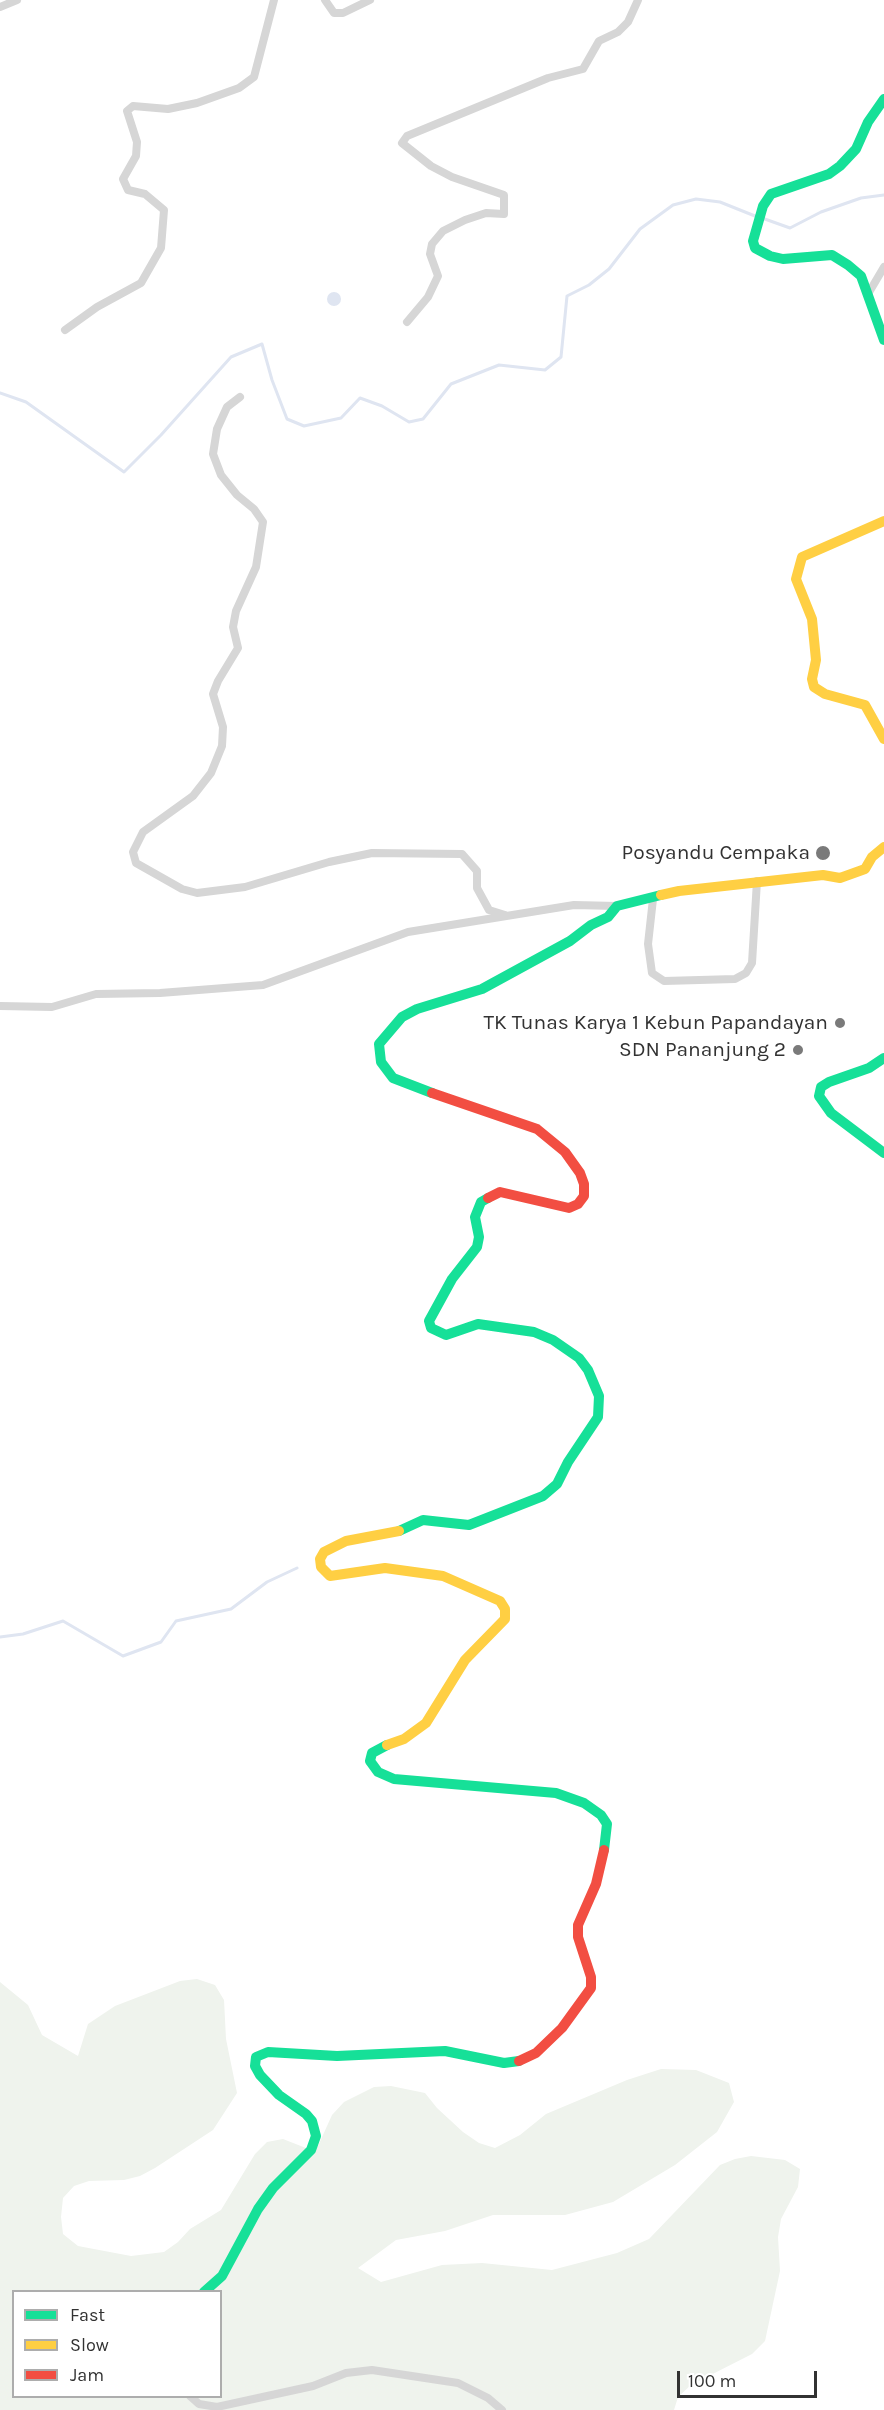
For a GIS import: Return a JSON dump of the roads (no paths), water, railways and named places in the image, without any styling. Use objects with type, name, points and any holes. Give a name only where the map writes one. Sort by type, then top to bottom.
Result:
[{"type":"street","points":[[0,7],[17,0]]},
{"type":"street","points":[[65,330],[98,307],[141,283],[161,248],[164,210],[145,194],[129,190],[123,179],[136,156],[137,142],[127,111],[133,106],[168,109],[197,103],[239,88],[254,77],[274,0]]},
{"type":"street","points":[[325,0],[334,13],[343,13],[370,0]]},
{"type":"street","points":[[407,322],[428,297],[438,276],[430,254],[432,244],[443,231],[465,220],[486,213],[504,214],[504,195],[452,177],[431,166],[402,143],[407,136],[548,78],[583,69],[599,40],[618,32],[628,22],[638,0]]},
{"type":"street","points":[[884,99],[868,122],[856,149],[840,166],[829,174],[779,189],[771,194],[763,206],[753,241],[762,254],[783,259],[832,255],[861,276],[884,340]]},
{"type":"street","points":[[868,294],[884,267]]},
{"type":"street","points":[[240,397],[227,407],[218,429],[213,454],[221,475],[237,495],[254,509],[263,522],[256,567],[233,627],[238,648],[218,681],[213,694],[223,727],[222,746],[211,773],[193,796],[143,831],[133,852],[136,863],[182,889],[197,894],[245,887],[329,862],[372,854],[462,854],[477,871],[477,888],[489,910],[505,915]]},
{"type":"street","points":[[884,521],[802,556],[796,579],[812,619],[816,660],[812,679],[814,687],[825,694],[865,705],[884,739]]},
{"type":"street","points":[[0,1006],[52,1007],[96,994],[160,993],[263,985],[408,932],[574,905],[616,906],[679,891],[757,881],[823,875],[840,878],[865,869],[872,857],[884,847]]},
{"type":"street","points":[[653,899],[648,944],[652,973],[664,981],[735,979],[746,973],[752,963],[757,881]]},
{"type":"street","points":[[206,2290],[222,2276],[239,2240],[258,2209],[273,2188],[311,2150],[316,2136],[312,2121],[279,2095],[255,2066],[256,2057],[267,2052],[337,2056],[445,2051],[504,2063],[520,2061],[536,2053],[561,2028],[591,1988],[591,1977],[580,1948],[578,1925],[596,1884],[607,1840],[607,1824],[601,1815],[584,1803],[556,1793],[394,1779],[378,1772],[370,1761],[372,1753],[379,1748],[404,1739],[426,1723],[465,1660],[505,1619],[505,1609],[500,1601],[460,1582],[414,1571],[377,1568],[355,1574],[330,1576],[321,1567],[320,1559],[332,1547],[346,1541],[401,1531],[423,1520],[469,1524],[543,1496],[557,1484],[568,1462],[598,1417],[599,1396],[594,1382],[579,1358],[567,1347],[534,1332],[478,1324],[446,1335],[437,1333],[431,1328],[429,1321],[452,1279],[477,1247],[479,1237],[475,1217],[481,1202],[500,1192],[522,1195],[558,1207],[569,1208],[578,1204],[584,1196],[584,1185],[580,1173],[565,1152],[537,1130],[510,1118],[401,1082],[386,1071],[378,1052],[379,1044],[385,1034],[402,1017],[417,1009],[482,989],[570,941],[591,925],[608,917],[616,906]]},
{"type":"street","points":[[884,1058],[869,1068],[829,1082],[821,1087],[819,1096],[831,1113],[884,1153]]},
{"type":"street","points":[[191,2398],[198,2404],[217,2407],[313,2386],[346,2373],[372,2370],[458,2383],[488,2398],[502,2410]]},
{"type":"waterway","points":[[762,218],[790,228],[821,212],[861,198],[884,195]]},
{"type":"waterway","points":[[0,393],[26,402],[124,472],[161,435],[231,357],[262,344],[272,380],[287,419],[304,426],[341,418],[360,398],[382,406],[409,422],[423,419],[451,384],[499,365],[545,370],[561,357],[567,296],[589,285],[609,269],[640,229],[673,205],[696,199],[720,202],[755,216]]},
{"type":"waterway","points":[[0,1637],[23,1634],[63,1621],[123,1656],[161,1642],[176,1621],[231,1609],[267,1582],[297,1568]]},
{"type":"place","name":"Posyandu Cempaka","points":[[823,853]]},
{"type":"place","name":"TK Tunas Karya 1 Kebun Papandayan","points":[[840,1023]]},
{"type":"place","name":"SDN Pananjung 2","points":[[798,1050]]}]
